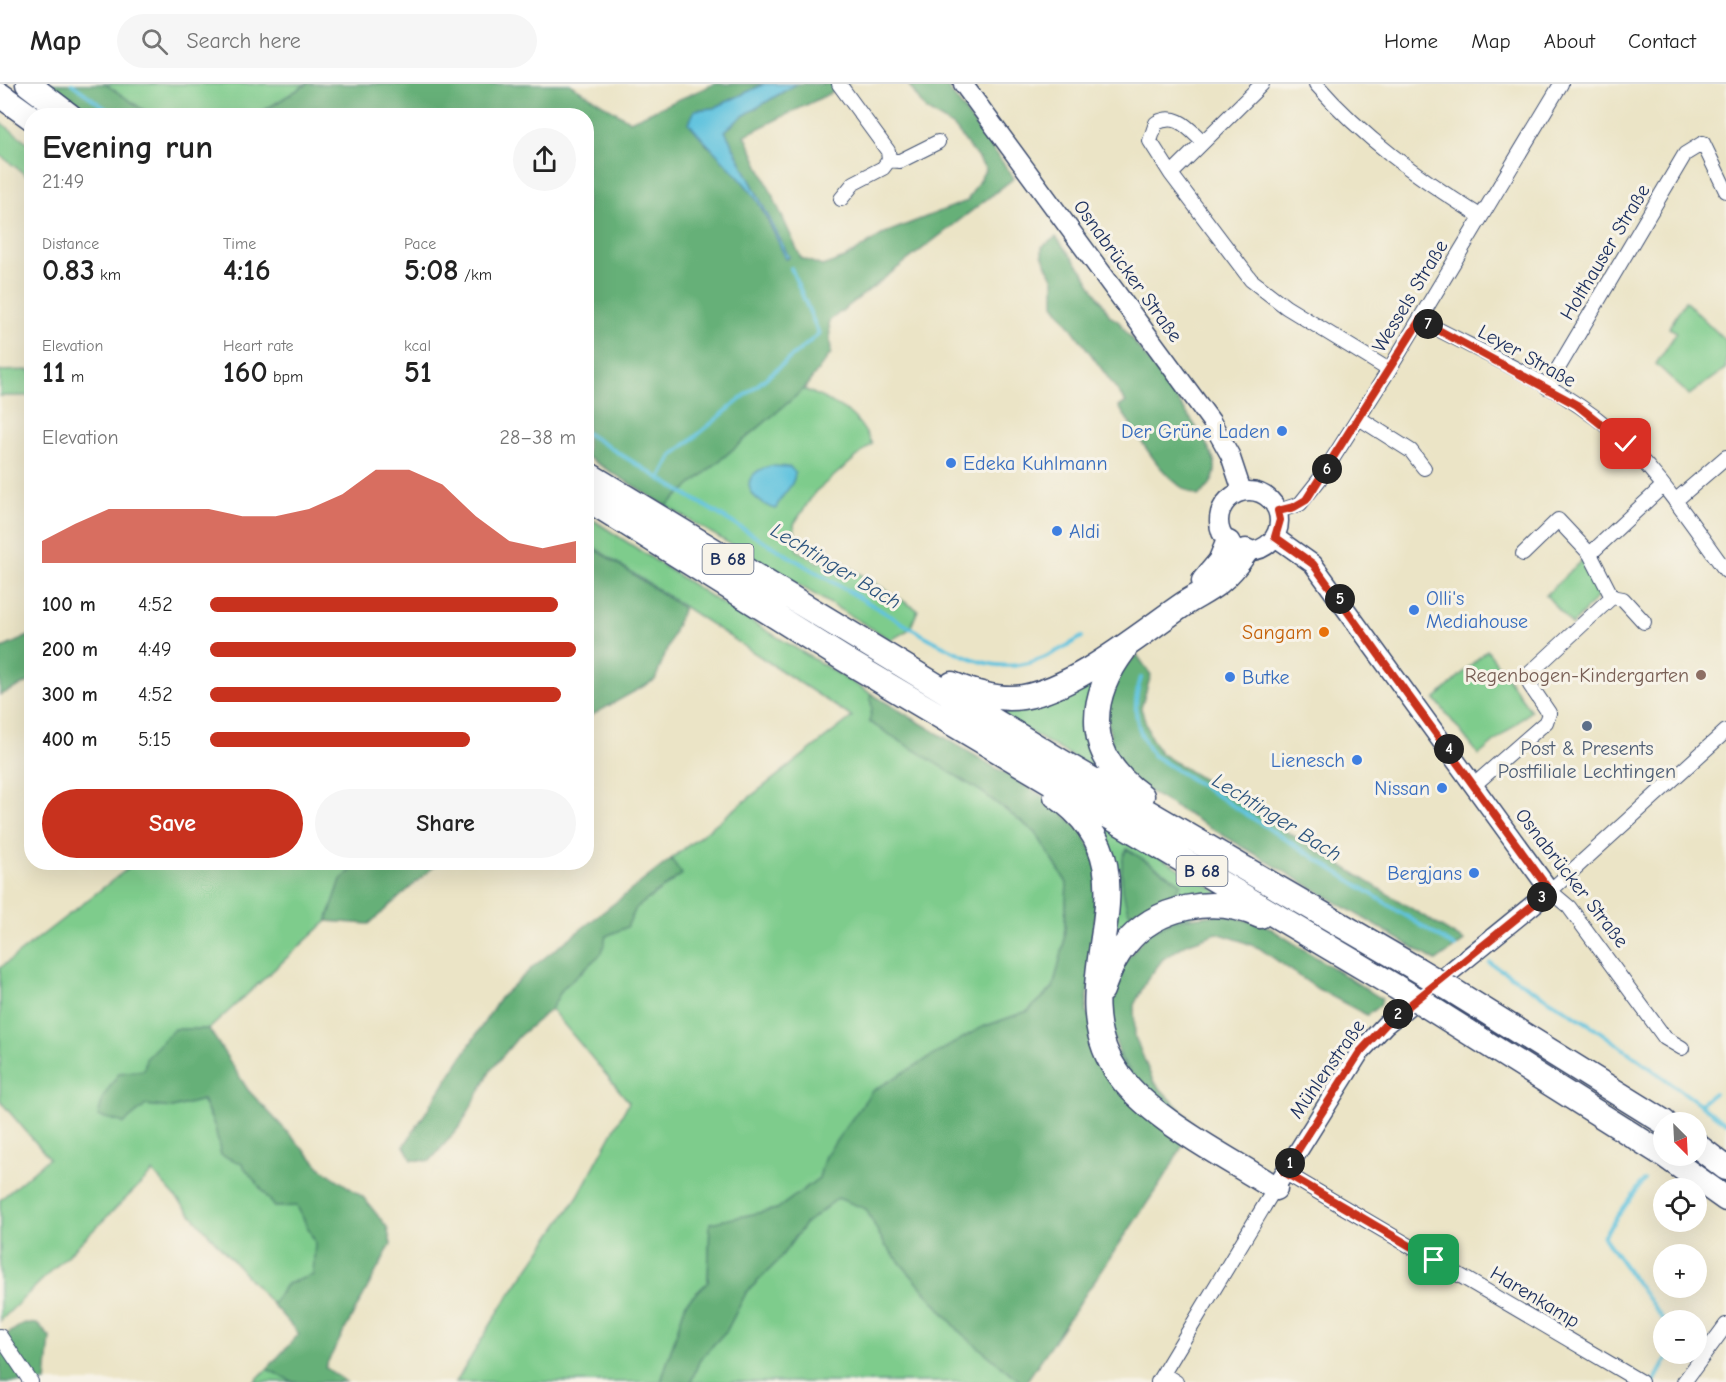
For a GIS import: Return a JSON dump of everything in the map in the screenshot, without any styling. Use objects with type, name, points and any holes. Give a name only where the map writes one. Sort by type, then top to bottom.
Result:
[{"type":"highway","points":[[28,84],[60,108]]},
{"type":"highway","points":[[0,95],[24,112]]},
{"type":"highway","name":"B 68","points":[[594,478],[1168,823],[1455,992],[1653,1115]]},
{"type":"highway","name":"B 68","points":[[594,503],[844,659],[1395,986],[1653,1148]]},
{"type":"highway","points":[[870,645],[886,645],[952,684],[973,693],[999,698],[1023,697],[1048,689],[1128,645],[1186,603],[1220,562],[1237,547]]},
{"type":"highway","points":[[1128,645],[1112,667],[1102,687],[1096,723],[1099,737],[1111,767],[1121,780],[1157,806],[1168,823]]},
{"type":"highway","points":[[1011,757],[1023,773],[1067,804],[1090,830],[1101,847],[1109,887],[1097,967],[1097,1015],[1102,1039],[1114,1069],[1125,1083],[1154,1110],[1280,1180]]},
{"type":"highway","points":[[1098,1000],[1112,965],[1126,943],[1144,927],[1167,914],[1211,904],[1246,910],[1277,924],[1381,986],[1395,986]]},
{"type":"highway","points":[[1707,1146],[1714,1148],[1726,1157]]},
{"type":"highway","points":[[1707,1153],[1726,1168]]},
{"type":"highway","name":"B 68","points":[[1680,1166],[1726,1199]]},
{"type":"street","points":[[839,84],[888,151],[889,160],[883,168],[854,183],[841,199]]},
{"type":"street","name":"Osnabrücker Straße","points":[[963,84],[1211,421],[1230,455],[1242,491]]},
{"type":"street","points":[[1171,174],[1262,84]]},
{"type":"street","points":[[1316,84],[1354,124],[1392,157],[1427,183],[1480,216]]},
{"type":"street","name":"Wessels Straße","points":[[1278,511],[1294,507],[1306,500],[1420,320],[1480,216],[1561,84]]},
{"type":"street","points":[[1203,142],[1183,123],[1174,118],[1156,123],[1150,141],[1171,174],[1251,280],[1287,307],[1389,370]]},
{"type":"street","points":[[889,160],[900,161],[938,142]]},
{"type":"street","name":"Holthauser Straße","points":[[1547,387],[1685,154],[1702,143],[1726,191]]},
{"type":"street","name":"Leyer Straße","points":[[1420,320],[1547,387],[1611,430],[1663,486],[1726,571]]},
{"type":"street","points":[[1359,418],[1411,451],[1424,468]]},
{"type":"street","points":[[1675,501],[1726,456]]},
{"type":"street","points":[[1590,554],[1663,486]]},
{"type":"street","points":[[1242,491],[1260,492],[1268,497],[1278,511],[1280,520],[1275,537],[1263,548],[1237,547],[1220,531],[1219,516],[1226,500],[1242,491]]},
{"type":"street","points":[[1522,554],[1558,520],[1590,554],[1612,597]]},
{"type":"street","name":"Osnabrücker Straße","points":[[1275,537],[1313,564],[1550,891],[1569,907],[1665,1038],[1682,1048]]},
{"type":"street","points":[[1474,784],[1546,722],[1549,713],[1530,685],[1529,674],[1612,597]]},
{"type":"street","points":[[1612,597],[1623,599],[1644,622]]},
{"type":"street","points":[[1550,891],[1726,731]]},
{"type":"street","name":"Mühlenstraße","points":[[1160,1378],[1360,1052],[1385,1025],[1550,891]]},
{"type":"street","name":"Harenkamp","points":[[1280,1180],[1641,1382]]},
{"type":"street","points":[[1684,1382],[1726,1325]]},
{"type":"street","points":[[0,1336],[31,1382]]},
{"type":"street","points":[[1160,1378],[1176,1382]]},
{"type":"green space","points":[[37,84],[105,84],[141,108],[70,108]]},
{"type":"green space","points":[[105,84],[307,84],[268,108],[141,108]]},
{"type":"green space","points":[[307,84],[570,84],[630,121],[714,84],[764,84],[714,108],[695,110],[704,143],[723,157],[756,198],[787,259],[789,257],[725,131],[741,117],[796,84],[849,84],[745,135],[801,258],[822,266],[845,258],[885,233],[967,201],[986,169],[955,128],[926,110],[908,84],[945,84],[1014,178],[829,321],[831,353],[804,389],[666,506],[594,461],[594,108],[268,108]]},
{"type":"green space","points":[[0,122],[24,140],[24,174],[0,155]]},
{"type":"green space","points":[[1056,237],[1084,273],[1110,316],[1119,322],[1202,436],[1215,465],[1213,479],[1198,496],[1173,481],[1153,458],[1119,407],[1126,402],[1054,304],[1054,280],[1042,255],[1042,247]]},
{"type":"green space","points":[[1685,301],[1726,341],[1726,368],[1689,395],[1656,364],[1677,332],[1669,328]]},
{"type":"green space","points":[[24,370],[24,396],[0,396],[0,371]]},
{"type":"green space","points":[[804,389],[836,404],[852,415],[872,444],[815,492],[794,524],[797,550],[817,562],[836,559],[918,610],[910,629],[891,640],[666,506]]},
{"type":"green space","points":[[594,521],[716,600],[870,693],[872,709],[1036,833],[1067,883],[1064,944],[1053,988],[1028,1011],[980,1028],[825,1156],[819,1178],[777,1209],[710,1223],[708,1282],[686,1303],[661,1382],[456,1382],[502,1306],[578,1196],[629,1102],[551,1009],[563,988],[582,972],[606,936],[627,927],[636,908],[681,875],[671,859],[852,717],[594,548]]},
{"type":"green space","points":[[594,548],[683,608],[655,680],[594,714]]},
{"type":"green space","points":[[1583,559],[1599,586],[1599,595],[1572,625],[1546,595]]},
{"type":"green space","points":[[24,638],[24,684],[0,695],[0,649]]},
{"type":"green space","points":[[1487,650],[1531,711],[1479,755],[1435,699]]},
{"type":"green space","points":[[1137,655],[1151,675],[1141,708],[1150,736],[1160,753],[1464,941],[1436,961],[1138,785],[1114,758],[1105,704],[1120,671]]},
{"type":"green space","points":[[1101,670],[1108,777],[988,708]]},
{"type":"green space","points":[[870,693],[1051,801],[1084,834],[1100,870],[1086,1012],[1184,1143],[1166,1175],[1026,1382],[1021,1382],[961,1333],[885,1245],[866,1209],[838,1198],[805,1224],[777,1262],[746,1293],[727,1330],[700,1359],[691,1382],[661,1382],[686,1303],[708,1282],[710,1223],[777,1209],[819,1178],[825,1156],[872,1091],[980,1028],[1028,1011],[1053,988],[1064,944],[1067,883],[1036,833],[982,792],[869,722],[872,709]]},
{"type":"green space","points":[[1087,814],[1229,898],[1109,954]]},
{"type":"green space","points":[[1127,849],[1181,883],[1172,897],[1130,914],[1122,881],[1122,862]]},
{"type":"green space","points":[[671,859],[682,874],[636,908],[627,927],[606,936],[602,953],[563,988],[551,1009],[519,1036],[491,1070],[461,1125],[430,1161],[412,1160],[404,1146],[500,998],[534,966]]},
{"type":"green space","points":[[126,870],[352,870],[341,880],[327,921],[209,1029],[174,1029],[144,1070],[124,1123],[146,1105],[172,1108],[202,1100],[215,1127],[221,1155],[241,1162],[275,1207],[297,1206],[315,1242],[314,1275],[287,1284],[272,1304],[153,1172],[0,1321],[0,1200],[49,1158],[0,1101],[0,968]]},
{"type":"green space","points":[[352,870],[430,870],[369,924],[327,921],[341,880]]},
{"type":"green space","points":[[1223,914],[1265,925],[1382,999],[1380,1005],[1367,1015],[1318,989],[1259,948],[1217,933],[1186,944],[1163,959],[1147,980],[1134,1005],[1135,1037],[1153,1081],[1193,1123],[1149,1095],[1126,1072],[1108,1021],[1122,965],[1147,934],[1175,920]]},
{"type":"green space","points":[[174,1029],[209,1029],[248,1090],[322,1169],[363,1197],[387,1227],[391,1244],[325,1367],[346,1382],[293,1382],[267,1369],[299,1334],[272,1304],[287,1284],[313,1275],[315,1242],[297,1206],[275,1207],[241,1163],[221,1155],[215,1127],[203,1100],[172,1108],[146,1105],[124,1123],[98,1116],[103,1097],[119,1073],[144,1070],[146,1058]]},
{"type":"green space","points":[[838,1198],[866,1209],[885,1245],[961,1333],[1021,1382],[691,1382],[700,1359],[727,1330],[746,1293],[777,1262],[805,1224]]},
{"type":"green space","points":[[24,1323],[37,1324],[50,1337],[46,1382],[0,1382],[2,1338]]},
{"type":"green space","points":[[267,1369],[291,1380],[293,1382],[254,1382]]},
{"type":"water","points":[[764,84],[796,84],[741,117],[725,131],[789,257],[786,259],[759,203],[739,177],[689,123],[695,110],[714,108]]},
{"type":"water","points":[[770,466],[790,467],[795,473],[792,483],[776,509],[753,495],[749,482],[759,470]]},
{"type":"waterway","name":"Lechtinger Bach","points":[[72,84],[105,108]]},
{"type":"waterway","points":[[660,479],[672,456],[819,334],[791,268]]},
{"type":"waterway","name":"Lechtinger Bach","points":[[594,438],[896,620],[965,656],[997,665],[1020,665],[1042,658],[1082,637]]},
{"type":"waterway","name":"Lechtinger Bach","points":[[1141,678],[1136,699],[1137,718],[1139,728],[1153,755],[1455,947]]},
{"type":"waterway","name":"Lechtinger Bach","points":[[1490,963],[1595,1028],[1726,1123]]},
{"type":"waterway","points":[[1700,1104],[1714,1093]]},
{"type":"waterway","name":"Lechtinger Bach","points":[[1644,1180],[1603,1236],[1656,1310]]},
{"type":"waterway","name":"Lechtinger Bach","points":[[1654,1382],[1664,1364]]},
{"type":"place","name":"Der Grüne Laden","points":[[1282,431]]},
{"type":"place","name":"Edeka Kuhlmann","points":[[951,463]]},
{"type":"place","name":"Aldi","points":[[1057,531]]},
{"type":"place","name":"Olli's Mediahouse","points":[[1414,610]]},
{"type":"place","name":"Sangam","points":[[1324,632]]},
{"type":"place","name":"Regenbogen-Kindergarten","points":[[1701,675]]},
{"type":"place","name":"Butke","points":[[1230,677]]},
{"type":"place","name":"Post & Presents Postfiliale Lechtingen","points":[[1587,726]]},
{"type":"place","name":"Lienesch","points":[[1357,760]]},
{"type":"place","name":"Nissan","points":[[1442,788]]},
{"type":"place","name":"Bergjans","points":[[1474,873]]},
{"type":"route","points":[[1434,1260],[1284,1172],[1360,1052],[1385,1025],[1550,891],[1376,647],[1313,564],[1304,555],[1275,537],[1279,529],[1278,511],[1294,507],[1306,500],[1420,320],[1577,405],[1594,416],[1626,444]]}]
